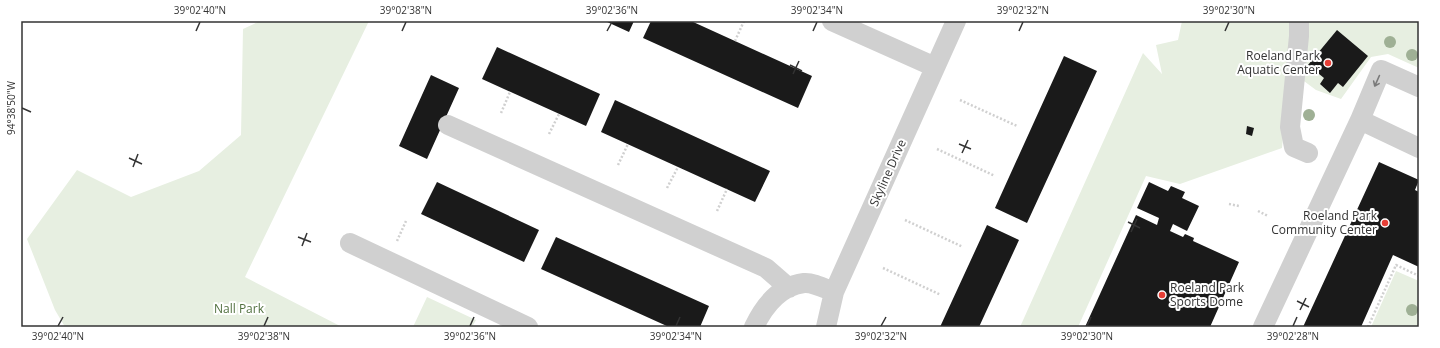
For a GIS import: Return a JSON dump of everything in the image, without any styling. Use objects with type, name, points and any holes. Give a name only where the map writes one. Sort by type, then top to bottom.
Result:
[{"type":"street","points":[[832,21],[935,67]]},
{"type":"street","name":"Skyline Drive","points":[[826,327],[834,292],[956,21]]},
{"type":"street","points":[[1299,21],[1299,36],[1290,126],[1294,147],[1308,153]]},
{"type":"street","points":[[1263,327],[1360,120],[1381,70],[1419,87]]},
{"type":"street","points":[[1360,120],[1419,148]]},
{"type":"street","points":[[448,126],[766,268],[789,288]]},
{"type":"street","points":[[350,243],[528,327]]},
{"type":"street","points":[[754,327],[767,304],[782,290],[805,283],[834,292]]},
{"type":"path","points":[[735,41],[744,21]]},
{"type":"path","points":[[501,113],[510,92]]},
{"type":"path","points":[[960,100],[1017,126]]},
{"type":"path","points":[[549,134],[559,114]]},
{"type":"path","points":[[618,165],[628,144]]},
{"type":"path","points":[[937,149],[995,176]]},
{"type":"path","points":[[667,188],[678,167]]},
{"type":"path","points":[[717,210],[727,189]]},
{"type":"path","points":[[1229,204],[1239,206]]},
{"type":"path","points":[[1258,211],[1268,216]]},
{"type":"path","points":[[905,220],[963,247]]},
{"type":"path","points":[[397,241],[406,221]]},
{"type":"path","points":[[1368,327],[1396,265],[1419,276]]},
{"type":"path","points":[[883,268],[941,295]]},
{"type":"green space","name":"Nall Park","points":[[260,21],[369,21],[245,277],[342,327],[65,327],[55,310],[27,239],[77,170],[131,197],[199,171],[241,135],[243,29]]},
{"type":"green space","points":[[1182,21],[1419,21],[1419,68],[1388,54],[1371,57],[1341,99],[1316,90],[1289,70],[1282,148],[1180,184],[1146,176],[1078,327],[1020,327],[1143,53],[1162,74],[1156,45],[1178,40]]},
{"type":"green space","points":[[1396,271],[1419,281],[1419,327],[1371,327]]},
{"type":"green space","points":[[427,297],[476,320],[472,327],[413,327]]},
{"type":"building","points":[[605,21],[634,21],[629,32]]},
{"type":"building","points":[[651,21],[691,21],[812,76],[798,108],[643,38]]},
{"type":"building","points":[[1337,30],[1368,56],[1343,87],[1338,83],[1330,93],[1320,84],[1324,78],[1308,65]]},
{"type":"building","points":[[497,47],[600,94],[586,126],[482,79]]},
{"type":"building","points":[[1064,56],[1097,71],[1027,223],[995,208]]},
{"type":"building","points":[[431,75],[459,88],[427,159],[399,146]]},
{"type":"building","points":[[615,100],[770,171],[755,202],[601,132]]},
{"type":"building","points":[[1247,126],[1254,128],[1252,136],[1246,134]]},
{"type":"building","name":"Roeland Park Community Center","points":[[1379,162],[1419,180],[1415,190],[1419,192],[1419,267],[1393,255],[1361,327],[1303,327]]},
{"type":"building","points":[[437,182],[539,230],[524,262],[421,214]]},
{"type":"building","name":"Roeland Park Sports Dome","points":[[1149,182],[1168,191],[1171,186],[1185,192],[1182,198],[1199,206],[1187,231],[1173,224],[1170,231],[1183,237],[1185,234],[1194,238],[1193,241],[1239,262],[1210,327],[1085,327],[1136,215],[1157,225],[1159,218],[1137,208]]},
{"type":"building","points":[[987,225],[1019,240],[979,327],[940,327]]},
{"type":"building","points":[[556,237],[709,306],[700,327],[669,327],[541,269]]},
{"type":"place","name":"Roeland Park Aquatic Center","points":[[1328,63]]},
{"type":"place","name":"Roeland Park Community Center","points":[[1385,223]]},
{"type":"place","name":"Roeland Park Sports Dome","points":[[1162,295]]}]
